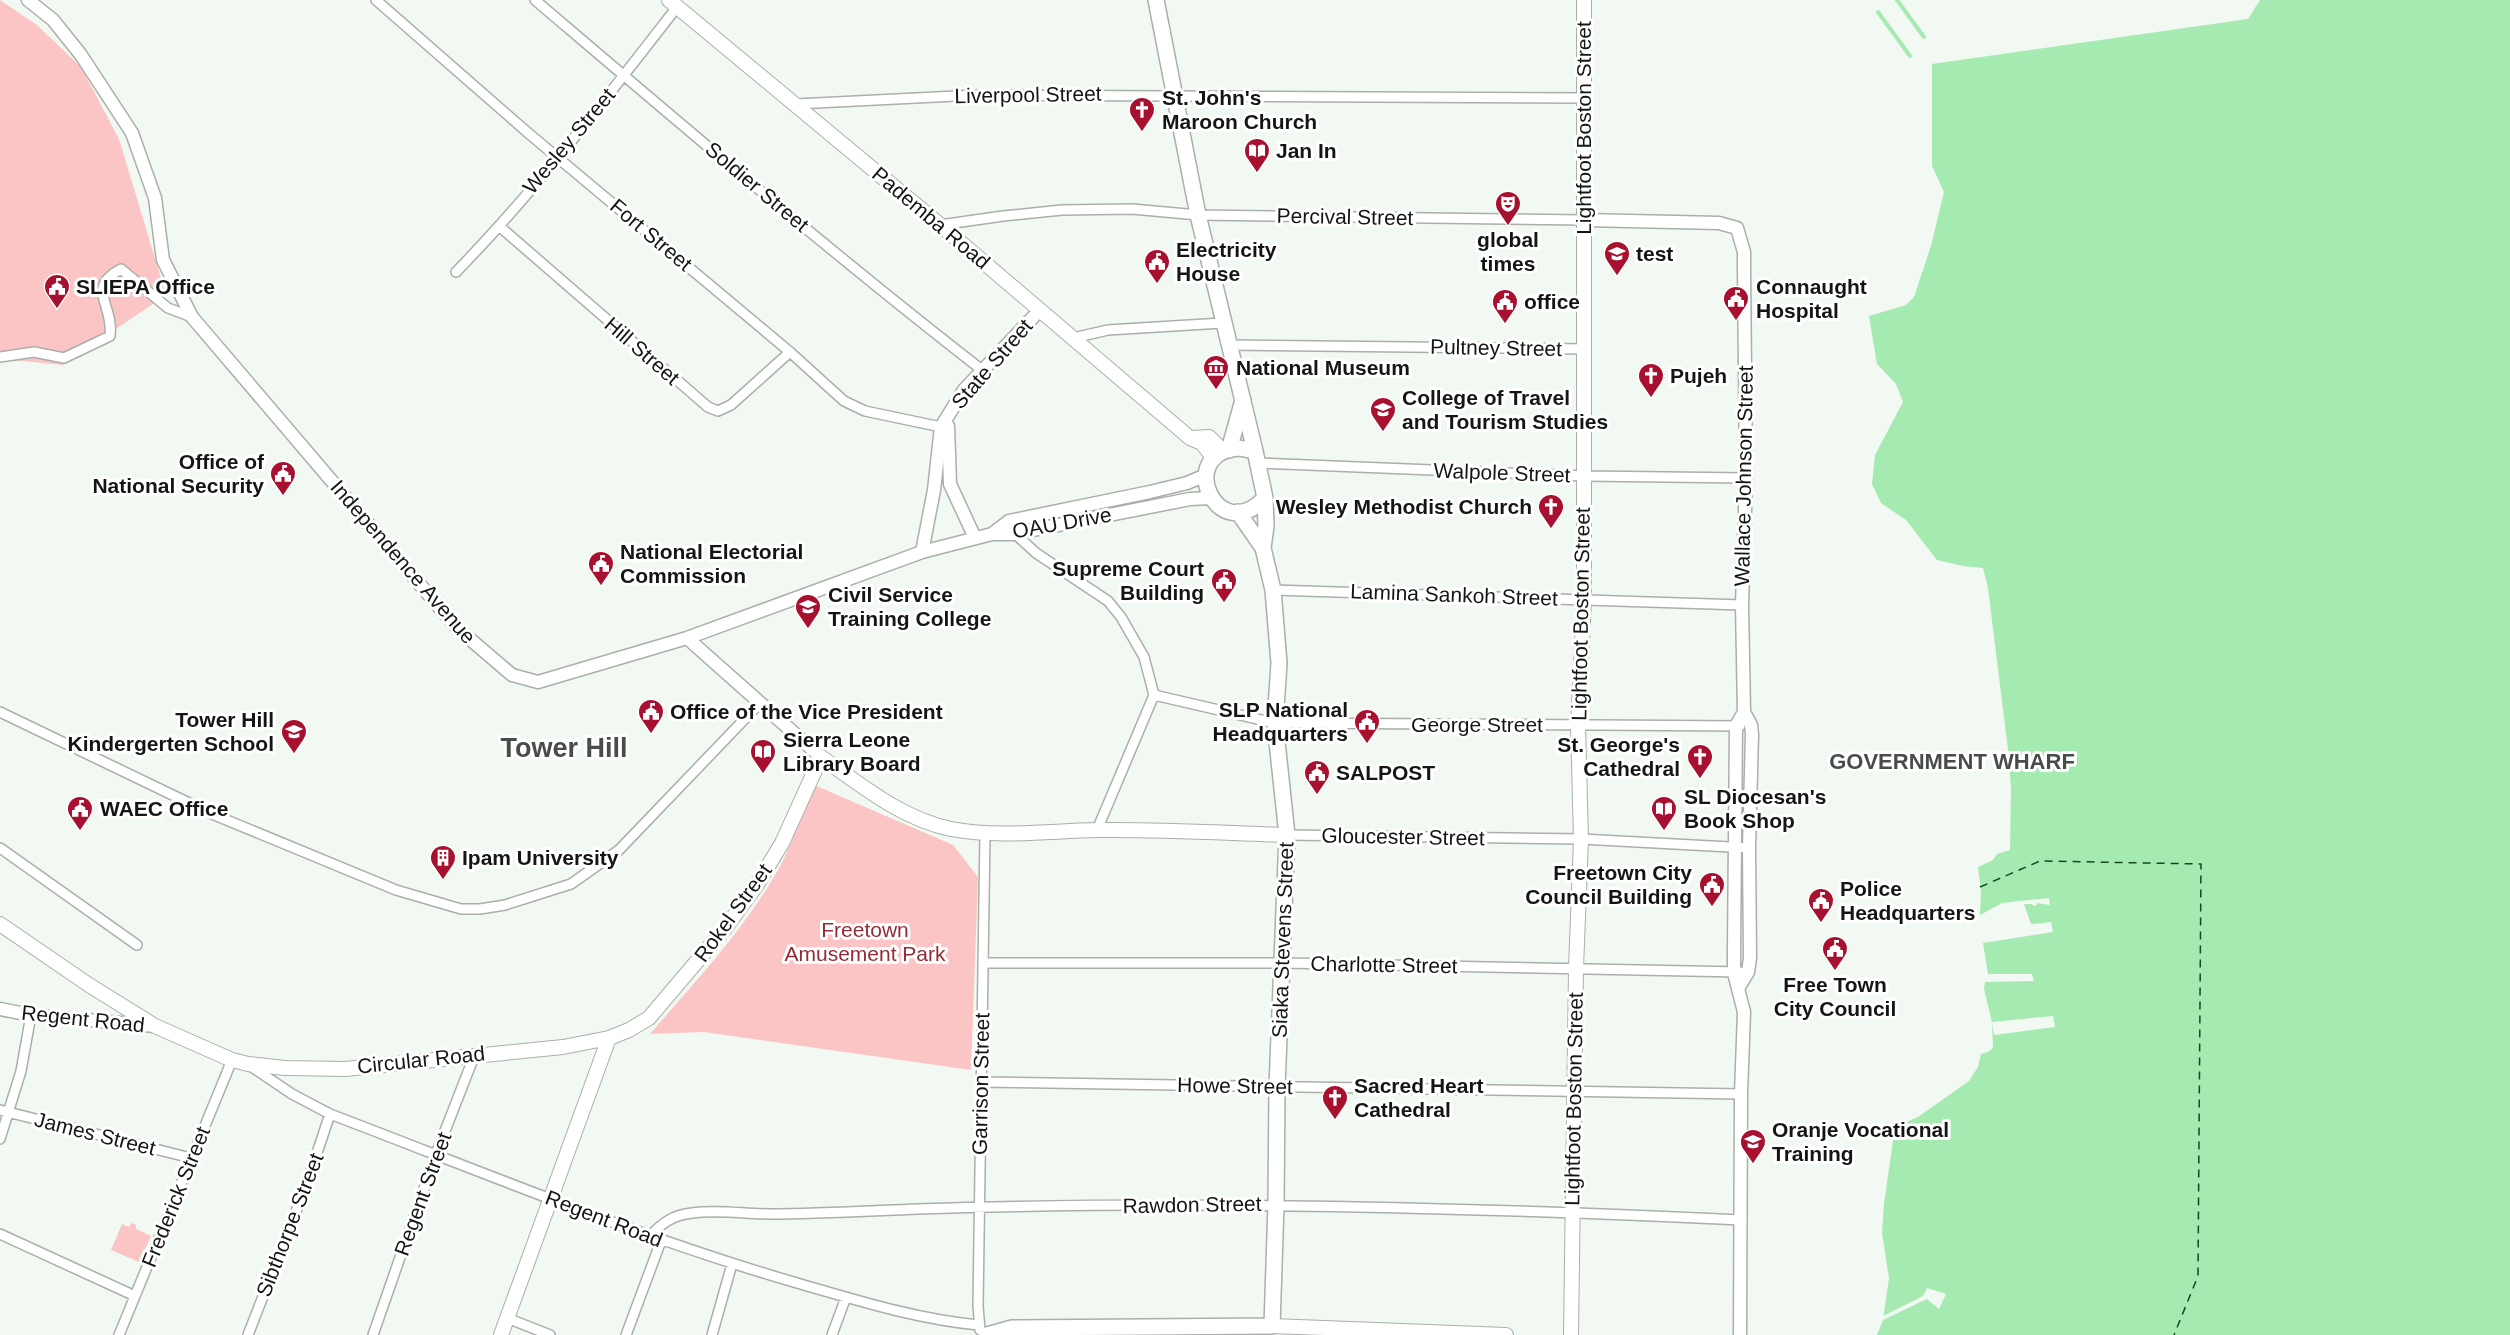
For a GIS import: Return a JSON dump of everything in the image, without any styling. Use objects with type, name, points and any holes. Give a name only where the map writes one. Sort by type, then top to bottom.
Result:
[{"type":"main road","points":[[1156,0],[1198,215],[1222,323],[1243,400],[1265,498],[1256,507],[1238,512],[1218,506],[1210,498],[1205,483],[1206,475],[1222,453],[1243,400]]},
{"type":"main road","name":"Lightfoot Boston Street","points":[[1571,1335],[1576,968],[1581,839],[1578,725],[1584,599],[1584,0]]},
{"type":"main road","name":"Pademba Road","points":[[673,3],[940,225],[1190,438],[1209,437],[1222,453]]},
{"type":"main road","points":[[1222,453],[1256,457]]},
{"type":"main road","name":"Siaka Stevens Street","points":[[1265,498],[1266,526],[1263,548],[1273,590],[1279,663],[1275,723],[1287,835],[1284,963],[1277,1087],[1272,1330]]},
{"type":"main road","name":"Siaka Stevens Street","points":[[1238,512],[1263,548]]},
{"type":"main road","name":"Gloucester Street","points":[[821,757],[875,796],[916,817],[951,828],[985,832],[1097,830],[1287,835]]},
{"type":"main road","name":"Rokel Street","points":[[609,1038],[649,1018],[726,927],[756,886],[782,843],[821,757]]},
{"type":"main road","points":[[0,924],[89,985],[155,1026]]},
{"type":"main road","name":"Regent Road","points":[[155,1026],[232,1060]]},
{"type":"main road","points":[[501,1335],[609,1038]]},
{"type":"main road","name":"Circular Road","points":[[232,1060],[285,1068],[345,1069],[563,1047],[609,1038]]},
{"type":"main road","points":[[983,1330],[1012,1328],[1272,1330],[1506,1335]]},
{"type":"street","points":[[28,0],[53,20],[81,55],[132,133],[154,198],[163,260],[192,317]]},
{"type":"street","name":"Fort Street","points":[[376,0],[790,352],[844,401],[865,411],[945,425]]},
{"type":"street","name":"Soldier Street","points":[[534,0],[901,306],[982,370]]},
{"type":"street","name":"Wesley Street","points":[[456,272],[499,226],[623,75],[673,3]]},
{"type":"street","name":"Liverpool Street","points":[[796,104],[976,95],[1173,94],[1584,98]]},
{"type":"street","name":"Percival Street","points":[[940,225],[1062,210],[1132,209],[1198,215],[1719,223],[1737,228],[1742,240]]},
{"type":"street","name":"Hill Street","points":[[499,226],[708,407],[718,411],[731,405],[790,352]]},
{"type":"street","name":"Wallace Johnson Street","points":[[1742,240],[1746,478],[1742,605],[1744,712],[1751,725],[1748,972]]},
{"type":"street","name":"Independence Avenue","points":[[0,357],[34,352],[64,358],[110,336],[111,325],[102,290],[107,276],[121,269],[168,308],[192,317],[457,628],[512,675],[538,682],[687,638],[922,552],[992,534]]},
{"type":"street","name":"State Street","points":[[922,552],[945,425],[956,400],[1040,310]]},
{"type":"street","points":[[1073,338],[1108,330],[1222,323]]},
{"type":"street","name":"Pultney Street","points":[[1228,345],[1585,350]]},
{"type":"street","name":"State Street","points":[[945,425],[950,484],[975,538]]},
{"type":"street","name":"Walpole Street","points":[[1256,457],[1585,476],[1746,478]]},
{"type":"street","name":"OAU Drive","points":[[992,534],[1008,521],[1150,492],[1187,483],[1206,475]]},
{"type":"street","name":"OAU Drive","points":[[992,534],[1014,534],[1190,499],[1210,498]]},
{"type":"street","points":[[1008,521],[1014,534],[1036,553],[1108,602],[1121,616],[1144,657],[1154,695],[1097,830]]},
{"type":"street","name":"Lamina Sankoh Street","points":[[1273,590],[1742,605]]},
{"type":"street","points":[[687,638],[821,757]]},
{"type":"street","name":"George Street","points":[[1154,695],[1275,723],[1751,725]]},
{"type":"street","points":[[0,712],[212,814],[343,869],[396,890],[453,906],[480,909],[541,895],[571,884],[593,870],[618,850],[761,702]]},
{"type":"street","points":[[1740,1335],[1741,1094],[1744,1012],[1734,972],[1736,726],[1744,712]]},
{"type":"street","name":"Garrison Street","points":[[982,1335],[979,1207],[985,832]]},
{"type":"street","name":"Gloucester Street","points":[[1287,835],[1581,839],[1749,848]]},
{"type":"street","points":[[0,848],[137,945]]},
{"type":"street","name":"Charlotte Street","points":[[983,963],[1284,963],[1748,972]]},
{"type":"street","points":[[1739,987],[1748,972]]},
{"type":"street","name":"Regent Road","points":[[0,1009],[30,1015],[155,1026]]},
{"type":"street","points":[[0,1139],[5,1112],[21,1071],[30,1015]]},
{"type":"street","name":"Regent Street","points":[[373,1335],[435,1154],[476,1054]]},
{"type":"street","name":"Frederick Street","points":[[119,1335],[232,1060]]},
{"type":"street","name":"Regent Road","points":[[248,1064],[292,1094],[330,1114],[661,1241],[846,1297],[983,1330]]},
{"type":"street","name":"Howe Street","points":[[980,1082],[1741,1094]]},
{"type":"street","name":"James Street","points":[[5,1112],[191,1158]]},
{"type":"street","name":"Sibthorpe Street","points":[[248,1335],[307,1183],[330,1114]]},
{"type":"street","name":"Rawdon Street","points":[[650,1236],[661,1224],[672,1217],[693,1212],[771,1214],[979,1207],[1276,1205],[1572,1212],[1742,1220]]},
{"type":"street","points":[[0,1234],[135,1296]]},
{"type":"street","points":[[627,1335],[661,1241]]},
{"type":"street","points":[[712,1335],[732,1264]]},
{"type":"street","points":[[832,1335],[846,1297]]},
{"type":"street","points":[[507,1318],[550,1335]]},
{"type":"green space","points":[[0,0],[37,25],[81,67],[119,139],[166,295],[63,365],[12,360],[0,362]]},
{"type":"green space","name":"Freetown Amusement Park","points":[[812,784],[953,845],[978,877],[971,1070],[704,1032],[650,1034],[718,955],[765,892],[788,849]]},
{"type":"green space","points":[[131,1223],[136,1225],[136,1229],[151,1236],[139,1262],[111,1250],[122,1224],[129,1227]]},
{"type":"shaded area","points":[[2260,0],[2510,0],[2510,1335],[1877,1335],[1883,1320],[1889,1278],[1882,1233],[1884,1204],[1897,1126],[1918,1117],[1969,1081],[1978,1067],[1981,1054],[1993,1048],[1992,1022],[1984,989],[1985,982],[2034,981],[2032,974],[1988,974],[1983,943],[2053,932],[2051,922],[2031,924],[2024,904],[2050,905],[2049,898],[2002,903],[1980,915],[1981,890],[1978,867],[1993,860],[1997,854],[2010,850],[2011,788],[1988,588],[1983,568],[1937,560],[1906,520],[1881,503],[1872,484],[1875,455],[1903,402],[1896,384],[1877,364],[1869,316],[1906,305],[1914,297],[1931,246],[1944,192],[1932,166],[1932,64],[2248,19]]},
{"type":"pier","points":[[2053,1016],[2055,1027],[1994,1035],[1992,1022]]},
{"type":"pier","points":[[1927,1288],[1946,1294],[1939,1309],[1927,1299],[1883,1320],[1883,1316],[1923,1296]]},
{"type":"waterway","points":[[1897,0],[1924,37]]},
{"type":"waterway","points":[[1878,12],[1910,56]]},
{"type":"ferry route","points":[[1980,887],[2040,861],[2201,864],[2198,1276],[2174,1335]]},
{"type":"place","name":"St. John's Maroon Church","points":[[1142,133]]},
{"type":"place","name":"Jan In","points":[[1257,174]]},
{"type":"place","name":"global times","points":[[1508,227]]},
{"type":"place","name":"test","points":[[1617,277]]},
{"type":"place","name":"Electricity House","points":[[1157,285]]},
{"type":"place","name":"SLIEPA Office","points":[[57,310]]},
{"type":"place","name":"Connaught Hospital","points":[[1736,322]]},
{"type":"place","name":"office","points":[[1505,325]]},
{"type":"place","name":"National Museum","points":[[1216,391]]},
{"type":"place","name":"Pujeh","points":[[1651,399]]},
{"type":"place","name":"College of Travel and Tourism Studies","points":[[1383,433]]},
{"type":"place","name":"Office of National Security","points":[[283,497]]},
{"type":"place","name":"Wesley Methodist Church","points":[[1551,530]]},
{"type":"place","name":"National Electorial Commission","points":[[601,587]]},
{"type":"place","name":"Supreme Court Building","points":[[1224,604]]},
{"type":"place","name":"Civil Service Training College","points":[[808,630]]},
{"type":"place","name":"Office of the Vice President","points":[[651,735]]},
{"type":"place","name":"SLP National Headquarters","points":[[1367,745]]},
{"type":"place","name":"Tower Hill Kindergerten School","points":[[294,755]]},
{"type":"place","name":"Sierra Leone Library Board","points":[[763,775]]},
{"type":"place","name":"St. George's Cathedral","points":[[1700,780]]},
{"type":"place","name":"SALPOST","points":[[1317,796]]},
{"type":"place","name":"WAEC Office","points":[[80,832]]},
{"type":"place","name":"SL Diocesan's Book Shop","points":[[1664,832]]},
{"type":"place","name":"Ipam University","points":[[443,881]]},
{"type":"place","name":"Freetown City Council Building","points":[[1712,908]]},
{"type":"place","name":"Police Headquarters","points":[[1821,924]]},
{"type":"place","name":"Free Town City Council","points":[[1835,972]]},
{"type":"place","name":"Sacred Heart Cathedral","points":[[1335,1121]]},
{"type":"place","name":"Oranje Vocational Training","points":[[1753,1165]]},
{"type":"district","name":"Tower Hill","points":[[564,748]]},
{"type":"district","name":"GOVERNMENT WHARF","points":[[1952,761]]}]
